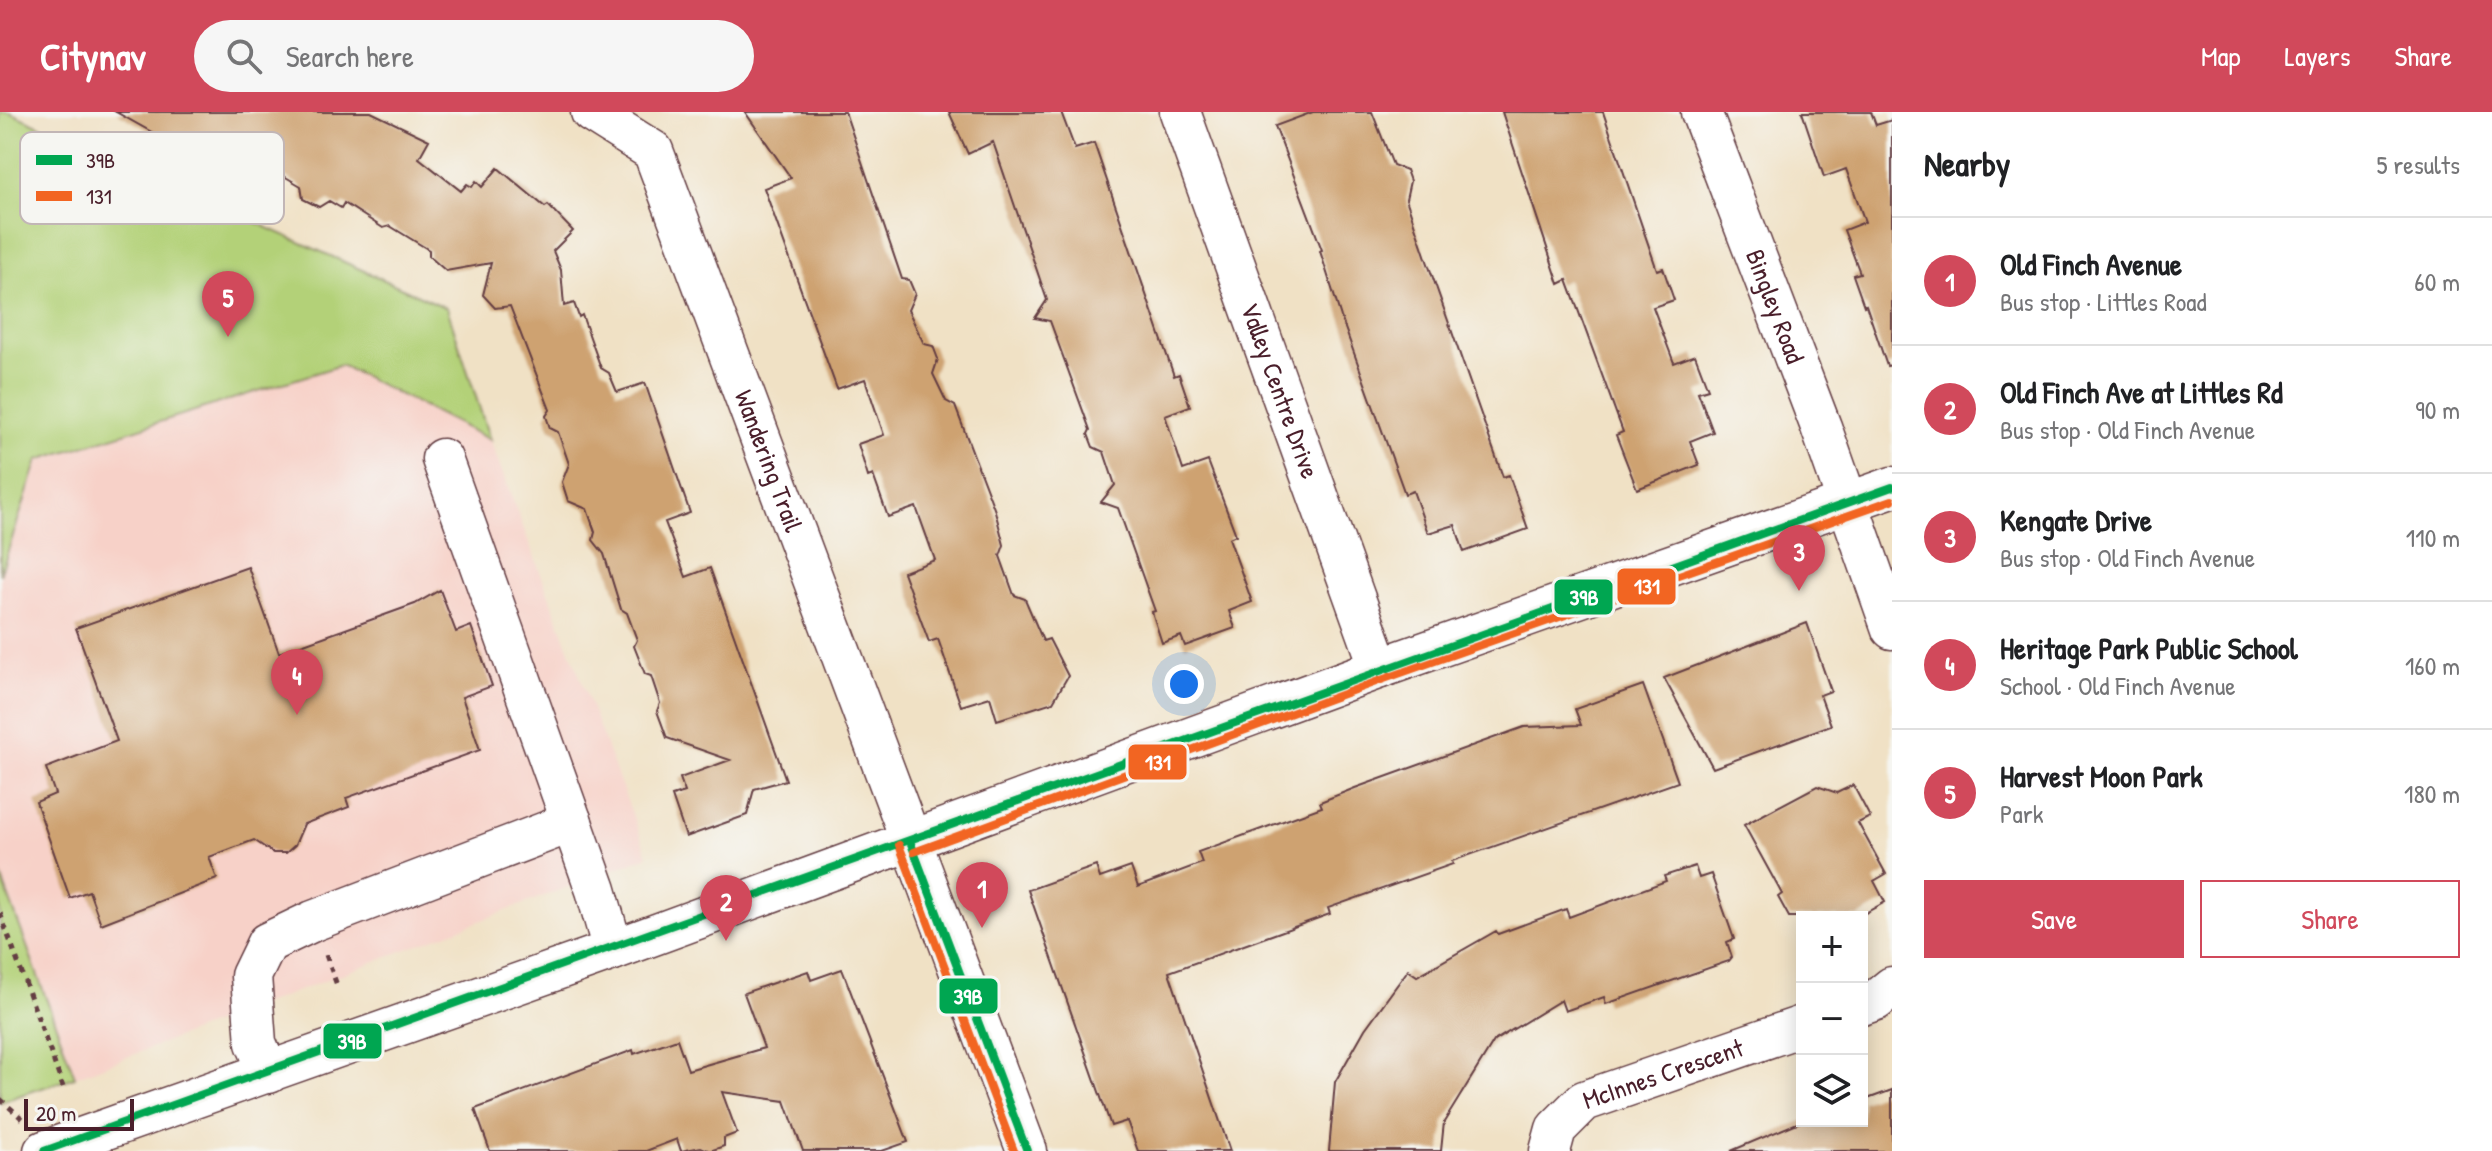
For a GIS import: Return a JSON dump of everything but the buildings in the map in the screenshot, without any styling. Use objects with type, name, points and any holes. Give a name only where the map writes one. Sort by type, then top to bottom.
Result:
[{"type":"street","name":"Wandering Trail","points":[[591,112],[653,151],[1027,1151]]},
{"type":"street","name":"Valley Centre Drive","points":[[1180,112],[1380,668]]},
{"type":"street","name":"Bingley Road","points":[[1701,112],[1892,629]]},
{"type":"street","points":[[442,459],[572,822],[613,950]]},
{"type":"street","points":[[44,1151],[613,950],[1380,668],[1892,487]]},
{"type":"street","points":[[269,1073],[256,1043],[251,976],[267,943],[313,921],[572,822]]},
{"type":"street","points":[[1868,1003],[1892,987]]},
{"type":"street","name":"McInnes Crescent","points":[[1550,1151],[1556,1129],[1584,1101],[1796,1028]]},
{"type":"path","points":[[0,913],[63,1087]]},
{"type":"shaded area","points":[[342,365],[490,440],[648,856],[75,1077],[0,873],[0,575],[38,460]]},
{"type":"green space","points":[[0,112],[9,112],[54,132],[20,132],[20,224],[259,224],[447,308],[490,440],[341,365],[38,460],[0,575]]},
{"type":"green space","points":[[0,873],[75,1077],[0,1102]]},
{"type":"transit line","name":"39B","points":[[44,1151],[1892,487]]},
{"type":"transit line","name":"131","points":[[914,852],[1384,679],[1892,500]]},
{"type":"transit line","name":"39B","points":[[910,841],[1027,1151]]},
{"type":"transit line","name":"131","points":[[899,845],[1014,1151]]},
{"type":"place","name":"Harvest Moon Park","points":[[228,337]]},
{"type":"place","name":"Kengate Drive","points":[[1799,591]]},
{"type":"place","name":"Heritage Park Public School","points":[[297,715]]},
{"type":"place","name":"Old Finch Avenue","points":[[982,928]]},
{"type":"place","name":"Old Finch Ave at Littles Rd","points":[[726,941]]}]
